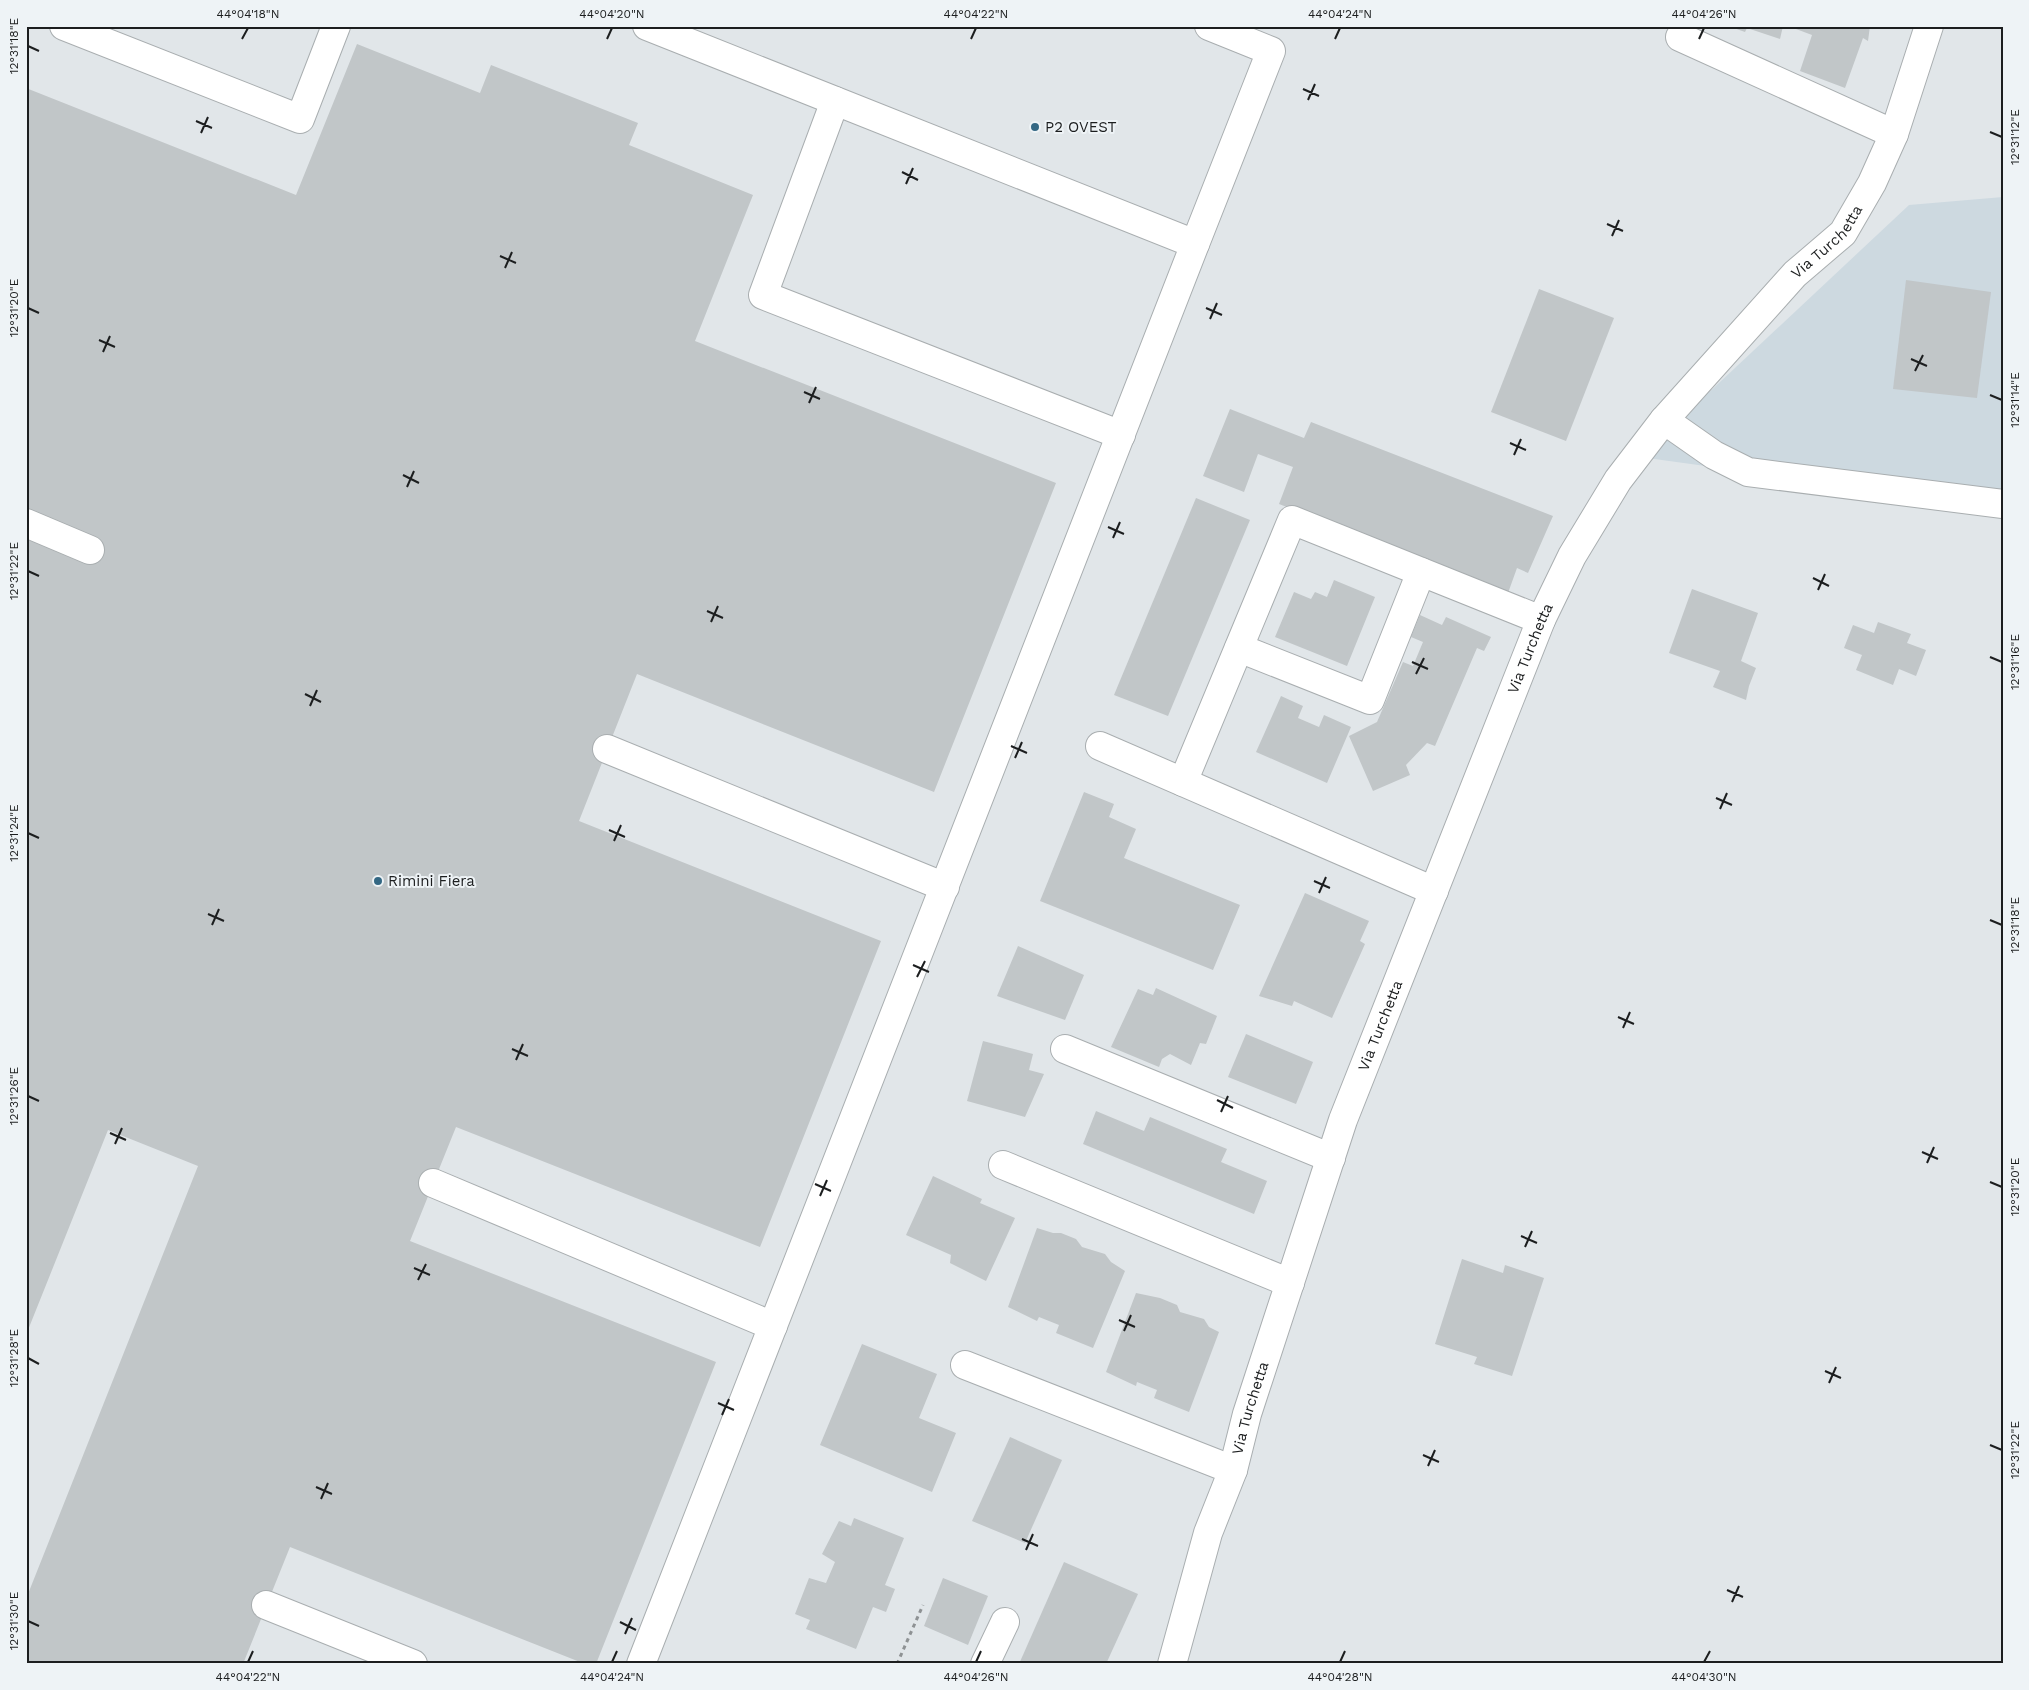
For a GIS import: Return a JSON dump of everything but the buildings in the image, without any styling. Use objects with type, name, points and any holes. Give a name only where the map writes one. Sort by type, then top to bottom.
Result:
[{"type":"street","points":[[64,26],[300,119],[336,26]]},
{"type":"street","points":[[647,26],[1196,244]]},
{"type":"street","points":[[641,1664],[1271,51],[1209,26]]},
{"type":"street","name":"Via Turchetta","points":[[1172,1664],[1208,1533],[1233,1470],[1247,1414],[1343,1120],[1541,620],[1572,556],[1618,480],[1664,420],[1794,274],[1843,233],[1872,183],[1894,134],[1929,26]]},
{"type":"street","points":[[1680,37],[1894,134]]},
{"type":"street","points":[[835,101],[763,295],[1121,435]]},
{"type":"street","points":[[1664,420],[1714,455],[1748,472],[2003,504]]},
{"type":"street","points":[[1183,782],[1292,520],[1541,620]]},
{"type":"street","points":[[26,523],[90,550]]},
{"type":"street","points":[[1239,648],[1370,700],[1421,572]]},
{"type":"street","points":[[1100,746],[1434,890]]},
{"type":"street","points":[[607,749],[945,887]]},
{"type":"street","points":[[1065,1049],[1331,1158]]},
{"type":"street","points":[[1003,1165],[1290,1282]]},
{"type":"street","points":[[433,1183],[773,1326]]},
{"type":"street","points":[[965,1365],[1233,1470]]},
{"type":"street","points":[[266,1605],[413,1664]]},
{"type":"street","points":[[985,1664],[1005,1622]]},
{"type":"path","points":[[897,1664],[923,1605]]},
{"type":"shaded area","points":[[2003,197],[2003,507],[1640,457],[1909,205]]},
{"type":"place","name":"P2 OVEST","points":[[1035,127]]},
{"type":"place","name":"Rimini Fiera","points":[[378,881]]}]
